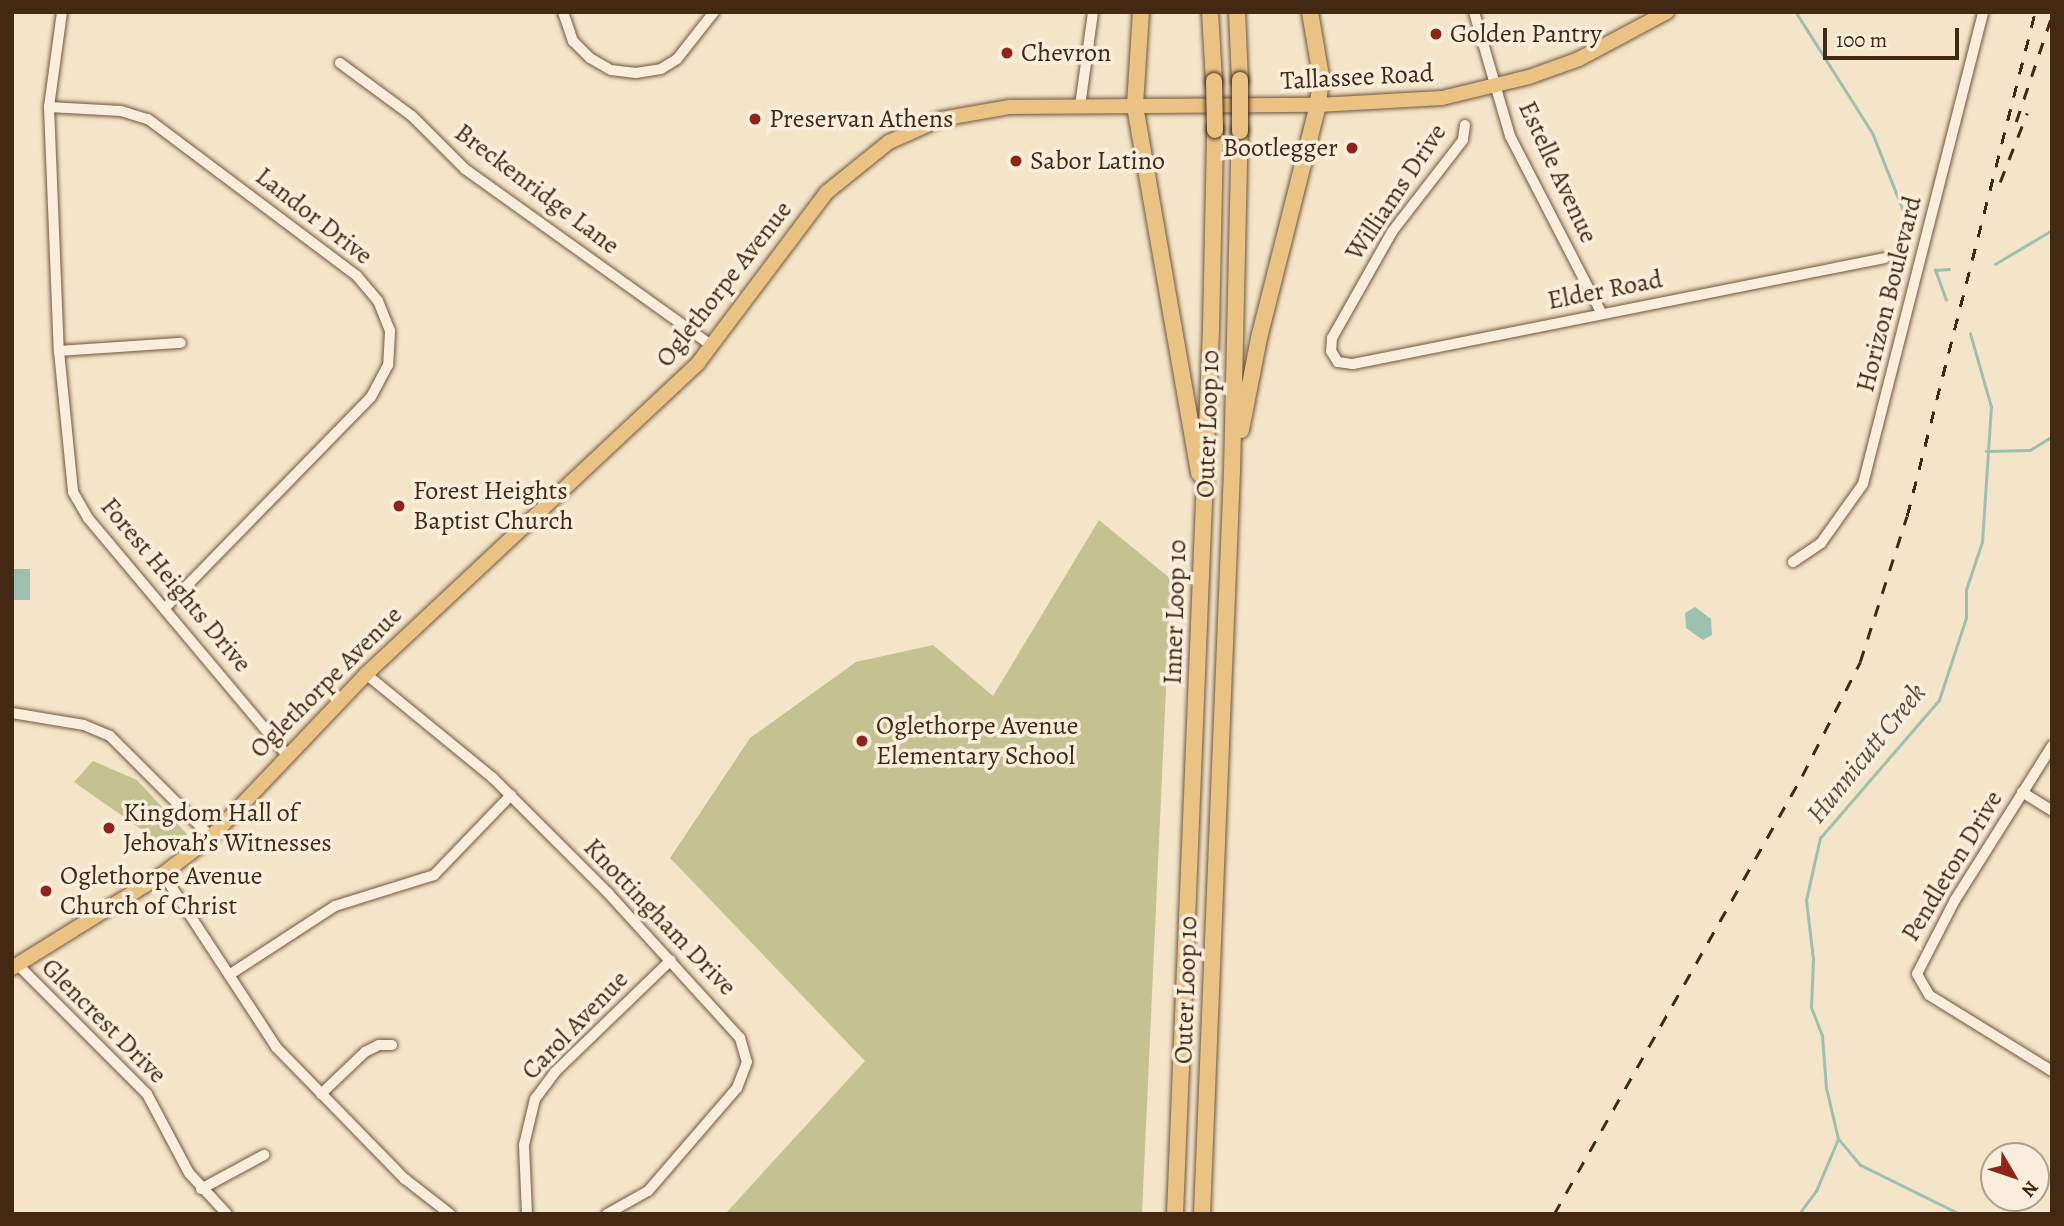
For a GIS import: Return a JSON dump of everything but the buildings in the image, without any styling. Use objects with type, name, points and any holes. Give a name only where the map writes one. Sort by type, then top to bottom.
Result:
[{"type":"highway","points":[[1141,12],[1135,106],[1203,501]]},
{"type":"highway","name":"Inner Loop 10","points":[[1175,1214],[1215,130],[1210,12]]},
{"type":"highway","name":"Outer Loop 10","points":[[1202,1214],[1232,471],[1240,131],[1237,12]]},
{"type":"highway","points":[[1232,471],[1259,338],[1318,105],[1321,76],[1310,12]]},
{"type":"main road","name":"Tallassee Road","points":[[1243,106],[1408,104],[1494,87],[1583,58],[1667,12]]},
{"type":"main road","name":"Oglethorpe Avenue","points":[[15,966],[163,874],[211,837],[286,754],[366,674],[712,346],[825,195],[854,166],[889,142],[964,113],[1080,106],[1243,106]]},
{"type":"street","name":"Forest Heights Drive","points":[[62,12],[49,107],[59,351],[73,492],[88,518],[286,754]]},
{"type":"street","points":[[563,12],[573,41],[590,58],[611,69],[636,73],[661,69],[677,59],[714,12]]},
{"type":"street","points":[[1080,106],[1093,12]]},
{"type":"street","name":"Estelle Avenue","points":[[1474,12],[1510,136],[1602,314]]},
{"type":"street","name":"Horizon Boulevard","points":[[1793,562],[1821,543],[1863,484],[1983,12]]},
{"type":"street","name":"Breckenridge Lane","points":[[340,63],[412,117],[465,169],[712,346]]},
{"type":"street","name":"Landor Drive","points":[[49,107],[121,111],[162,128],[357,276],[378,301],[390,331],[388,365],[371,397],[165,608]]},
{"type":"street","name":"Williams Drive","points":[[1335,360],[1331,345],[1338,326],[1392,232],[1463,140],[1465,125]]},
{"type":"street","name":"Elder Road","points":[[1335,360],[1353,364],[1885,258]]},
{"type":"street","points":[[59,351],[181,343]]},
{"type":"street","name":"Knottingham Drive","points":[[366,674],[511,795],[736,1031],[746,1056],[746,1069],[728,1100],[648,1191],[607,1214]]},
{"type":"street","points":[[12,713],[84,725],[110,736],[211,837]]},
{"type":"street","name":"Pendleton Drive","points":[[2052,746],[1923,957],[1918,981],[1941,1004],[2052,1071]]},
{"type":"street","points":[[2022,793],[2052,811]]},
{"type":"street","points":[[229,975],[335,906],[434,875],[511,795]]},
{"type":"street","points":[[163,874],[276,1046],[431,1203],[450,1214]]},
{"type":"street","name":"Carol Avenue","points":[[527,1214],[524,1145],[535,1099],[555,1072],[671,960]]},
{"type":"street","name":"Glencrest Drive","points":[[15,966],[147,1094],[201,1189],[227,1214]]},
{"type":"street","points":[[321,1094],[365,1052],[380,1045],[392,1045]]},
{"type":"street","points":[[201,1189],[264,1155]]},
{"type":"shaded area","name":"Oglethorpe Avenue Elementary School","points":[[1099,520],[1171,579],[1142,1214],[725,1214],[865,1061],[670,858],[750,738],[856,662],[933,645],[993,696]]},
{"type":"shaded area","points":[[13,569],[30,569],[30,600],[13,600]]},
{"type":"shaded area","points":[[1695,607],[1711,619],[1712,635],[1703,640],[1686,628],[1685,613]]},
{"type":"shaded area","points":[[93,761],[137,780],[187,834],[172,851],[74,782]]},
{"type":"waterway","name":"Hunnicutt Creek","points":[[1796,12],[1873,134],[1909,225]]},
{"type":"waterway","points":[[1995,264],[2052,230]]},
{"type":"waterway","points":[[1946,300],[1935,270],[1949,269]]},
{"type":"waterway","name":"Hunnicutt Creek","points":[[1959,1214],[1860,1165],[1838,1139],[1826,1088],[1822,1036],[1811,1007],[1813,959],[1806,900],[1820,838],[1939,700],[1966,618],[1966,590],[1982,542],[1991,407],[1970,334]]},
{"type":"waterway","points":[[1986,451],[2030,450],[2052,436]]},
{"type":"waterway","points":[[1799,1214],[1816,1191],[1838,1139]]},
{"type":"railway","points":[[1554,1214],[1802,776],[1860,662],[1907,516],[2035,12]]},
{"type":"railway","points":[[2016,122],[2052,15]]},
{"type":"railway","points":[[2000,182],[2027,113]]},
{"type":"place","name":"Golden Pantry","points":[[1436,34]]},
{"type":"place","name":"Chevron","points":[[1007,53]]},
{"type":"place","name":"Preservan Athens","points":[[755,119]]},
{"type":"place","name":"Bootlegger","points":[[1352,148]]},
{"type":"place","name":"Sabor Latino","points":[[1016,161]]},
{"type":"place","name":"Forest Heights Baptist Church","points":[[399,506]]},
{"type":"place","name":"Oglethorpe Avenue Elementary School","points":[[862,741]]},
{"type":"place","name":"Kingdom Hall of Jehovah’s Witnesses","points":[[109,828]]},
{"type":"place","name":"Oglethorpe Avenue Church of Christ","points":[[46,891]]}]
